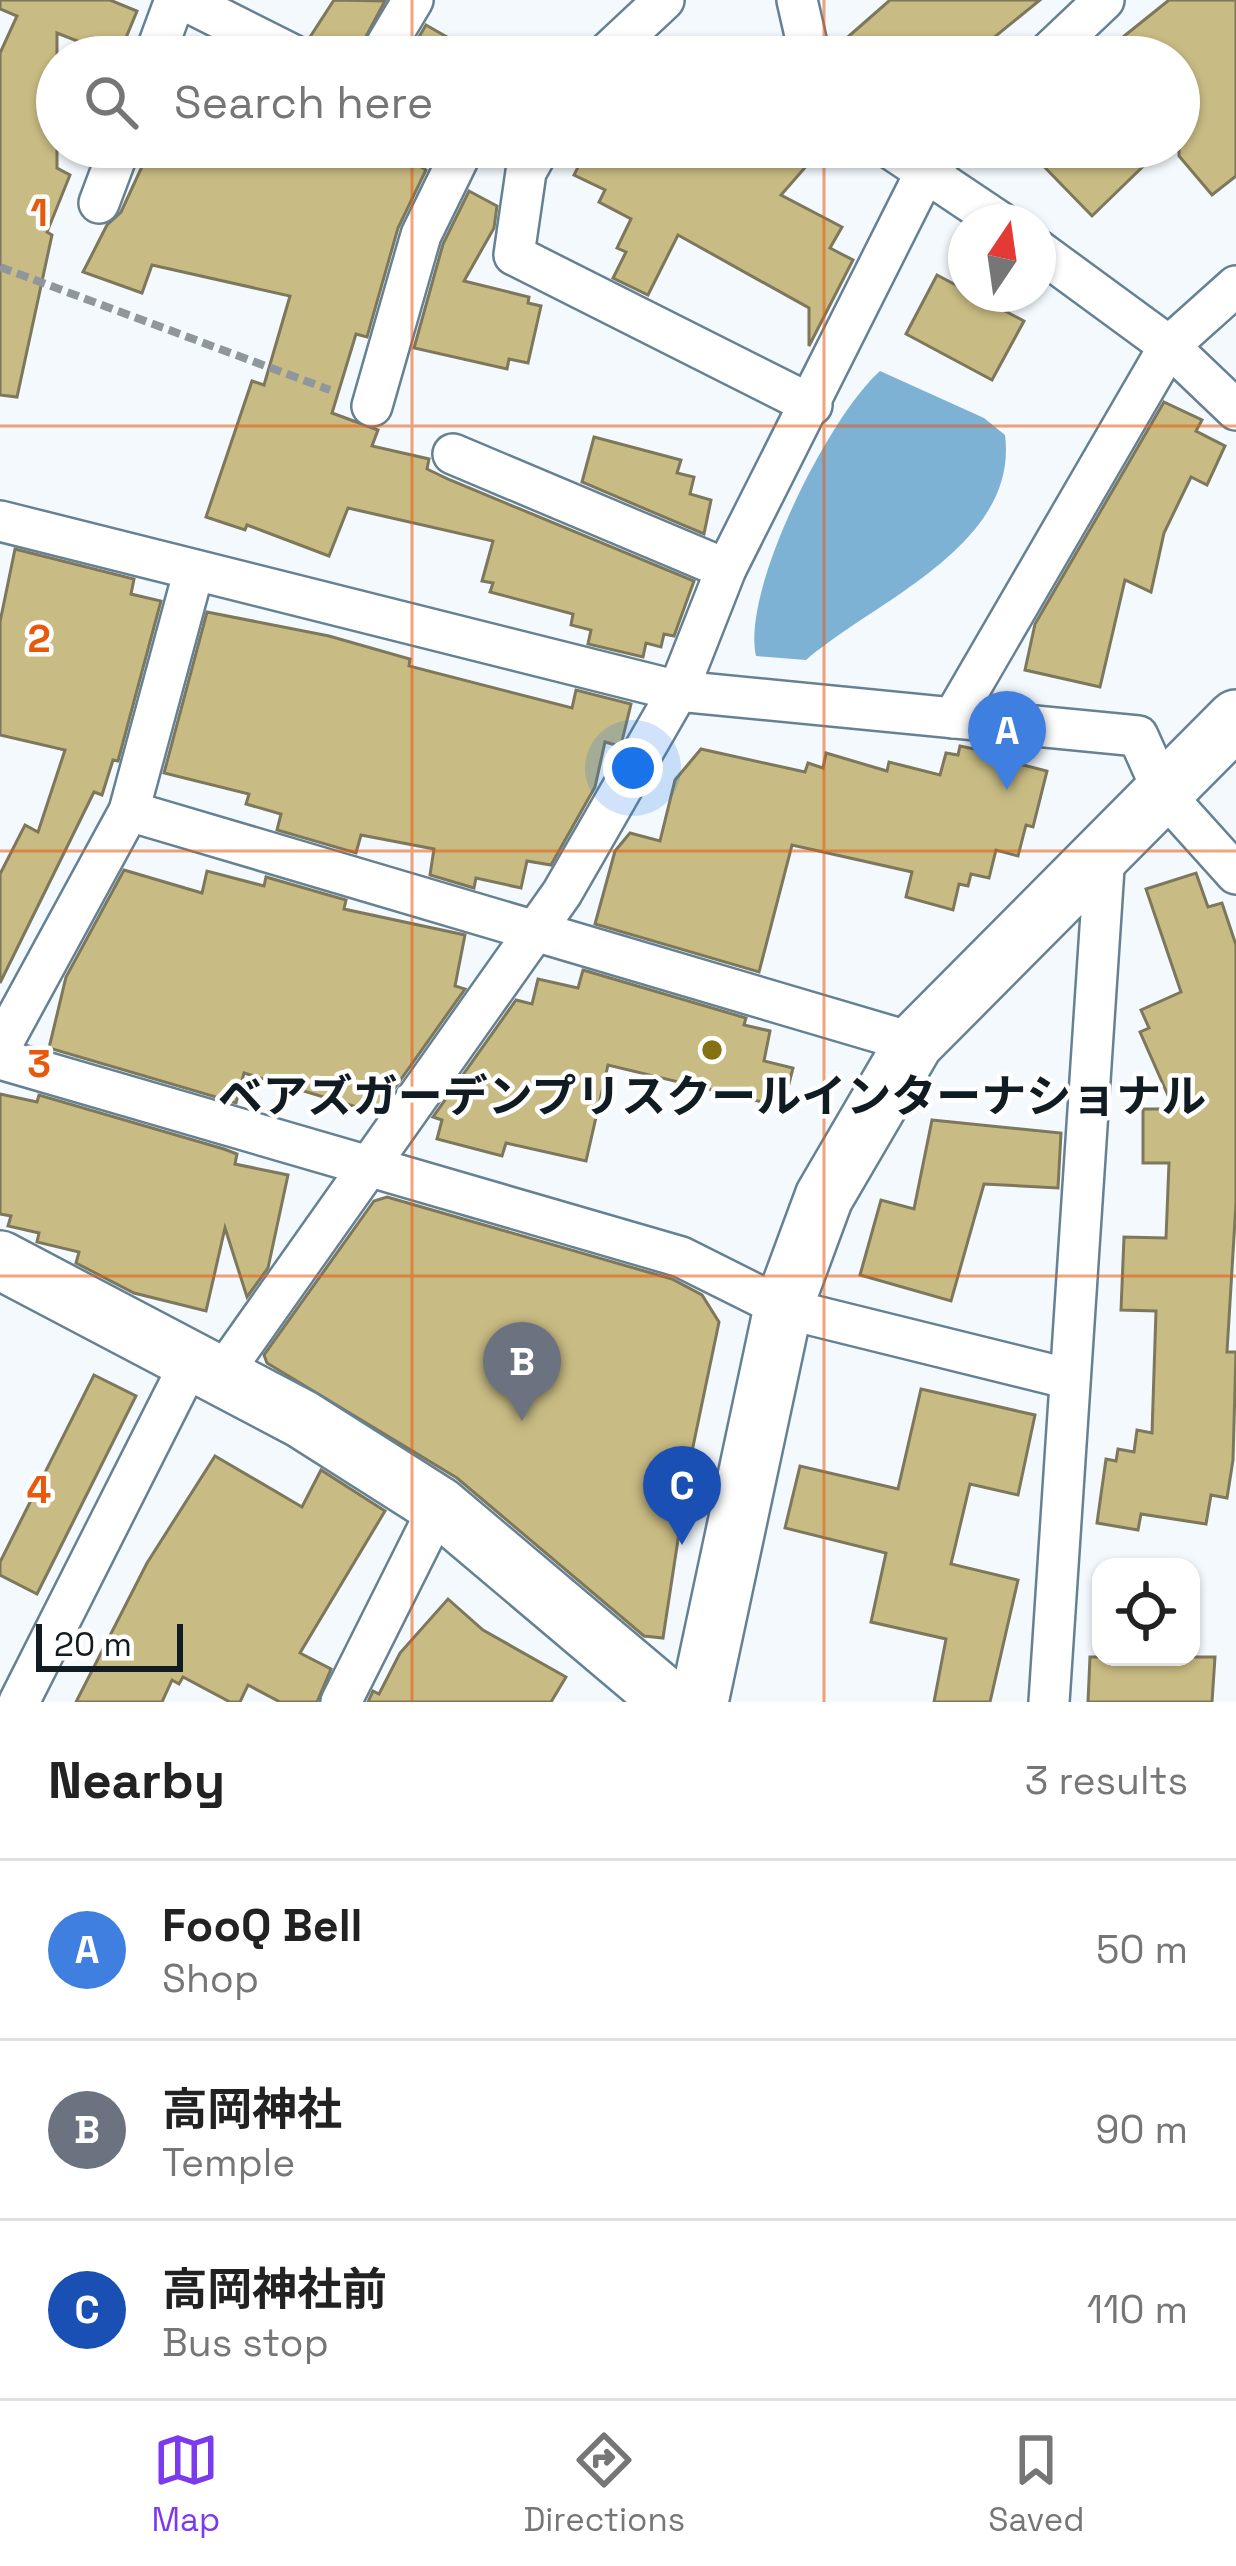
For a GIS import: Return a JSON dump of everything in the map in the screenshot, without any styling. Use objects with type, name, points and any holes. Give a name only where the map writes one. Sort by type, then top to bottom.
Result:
[{"type":"street","points":[[164,36],[180,0],[254,36]]},
{"type":"street","points":[[392,36],[413,0]]},
{"type":"street","points":[[625,36],[664,0]]},
{"type":"street","points":[[797,0],[805,36]]},
{"type":"street","points":[[1066,36],[1104,0]]},
{"type":"street","points":[[99,203],[112,168]]},
{"type":"street","points":[[372,406],[421,235],[454,168]]},
{"type":"street","points":[[531,168],[514,255],[812,405]]},
{"type":"street","points":[[20,1702],[204,1371],[368,1168],[533,935],[678,692],[726,569],[934,168]]},
{"type":"street","points":[[949,168],[983,204]]},
{"type":"street","points":[[1056,263],[1168,346],[1236,410]]},
{"type":"street","points":[[953,718],[1168,346],[1236,286]]},
{"type":"street","points":[[454,454],[726,569]]},
{"type":"street","points":[[0,521],[678,692],[1138,736],[1164,794],[1236,874]]},
{"type":"street","points":[[0,1048],[129,812],[194,570]]},
{"type":"street","points":[[699,1702],[783,1308],[824,1197],[914,1043],[1236,719]]},
{"type":"street","points":[[129,812],[533,935],[914,1043]]},
{"type":"street","points":[[1048,1702],[1105,853]]},
{"type":"street","points":[[0,1059],[681,1257],[783,1308],[1070,1379]]},
{"type":"street","points":[[0,1260],[302,1419],[440,1506],[671,1702]]},
{"type":"street","points":[[341,1702],[440,1506]]},
{"type":"path","points":[[0,267],[372,406]]},
{"type":"water","points":[[880,371],[984,418],[1005,435],[1003,474],[990,508],[967,539],[937,566],[806,660],[756,656],[755,626],[775,548],[837,425]]},
{"type":"building","points":[[0,0],[110,0],[137,11],[127,36],[36,36],[36,168],[57,168],[70,175],[47,232],[52,235],[17,397],[0,395],[0,53],[17,16],[0,9]]},
{"type":"building","points":[[334,0],[385,1],[366,36],[311,36]]},
{"type":"building","points":[[890,0],[1040,0],[996,36],[849,36]]},
{"type":"building","points":[[1169,0],[1236,0],[1236,176],[1212,195],[1189,168],[1200,168],[1200,36],[1124,36]]},
{"type":"building","points":[[426,25],[445,36],[419,36]]},
{"type":"building","points":[[141,168],[426,170],[398,228],[367,337],[356,334],[332,413],[378,430],[372,446],[429,459],[427,469],[450,480],[694,581],[674,636],[664,634],[661,647],[646,643],[643,657],[588,644],[591,630],[571,625],[573,614],[490,592],[493,583],[482,581],[493,541],[348,508],[329,556],[247,525],[245,530],[206,517],[252,381],[264,385],[290,296],[152,265],[142,293],[83,272],[107,225],[121,212]]},
{"type":"building","points":[[578,168],[805,168],[781,195],[842,227],[830,248],[853,260],[809,346],[809,308],[678,235],[648,295],[613,278],[626,252],[617,248],[631,219],[599,202],[605,190],[574,175]]},
{"type":"building","points":[[1045,168],[1141,168],[1092,216]]},
{"type":"building","points":[[469,191],[497,206],[494,228],[464,281],[529,297],[528,303],[541,306],[528,363],[509,359],[507,369],[414,348],[443,244]]},
{"type":"building","points":[[937,275],[948,281],[948,312],[1007,312],[1024,321],[992,380],[906,334]]},
{"type":"building","points":[[1164,402],[1202,420],[1196,431],[1225,446],[1207,485],[1191,477],[1164,533],[1151,592],[1125,580],[1100,687],[1025,670],[1035,624]]},
{"type":"building","points":[[594,437],[681,460],[677,473],[694,477],[690,494],[711,500],[704,534],[582,482]]},
{"type":"building","points":[[15,549],[134,579],[131,594],[161,601],[118,761],[113,760],[102,795],[94,792],[0,983],[0,874],[25,825],[38,832],[65,750],[0,735],[0,622]]},
{"type":"building","points":[[207,612],[329,636],[410,659],[409,666],[572,708],[576,690],[631,704],[622,741],[619,746],[605,742],[595,787],[551,865],[527,861],[521,888],[476,878],[474,888],[430,875],[434,849],[361,835],[356,853],[277,830],[281,814],[246,804],[249,794],[164,773]]},
{"type":"building","points":[[981,745],[1026,753],[1023,765],[1047,771],[1033,827],[1026,825],[1018,856],[996,850],[989,878],[971,874],[968,886],[959,884],[953,910],[906,897],[912,872],[792,845],[759,972],[595,924],[615,851],[630,833],[660,841],[675,780],[701,749],[805,772],[808,763],[823,768],[826,753],[887,771],[889,762],[940,775],[946,753],[958,755],[960,746],[979,750]]},
{"type":"building","points":[[124,870],[202,893],[207,871],[264,886],[266,877],[346,900],[344,909],[465,935],[455,986],[465,989],[382,1106],[362,1101],[360,1108],[244,1073],[236,1103],[49,1048],[66,977]]},
{"type":"building","points":[[1196,873],[1208,907],[1222,903],[1236,945],[1236,1203],[1227,1352],[1236,1352],[1233,1460],[1227,1498],[1211,1495],[1206,1524],[1141,1514],[1138,1530],[1097,1523],[1106,1459],[1116,1461],[1118,1449],[1134,1452],[1137,1430],[1152,1433],[1156,1311],[1121,1310],[1124,1237],[1166,1238],[1169,1163],[1143,1163],[1143,1109],[1174,1109],[1140,1032],[1149,1028],[1141,1010],[1181,992],[1146,889]]},
{"type":"building","points":[[583,970],[746,1018],[744,1025],[770,1031],[764,1061],[793,1068],[783,1107],[608,1065],[586,1161],[506,1143],[502,1156],[437,1139],[442,1120],[433,1117],[516,1000],[532,1004],[538,979],[578,988]]},
{"type":"building","points":[[0,1094],[37,1102],[39,1095],[224,1149],[237,1154],[235,1164],[288,1175],[268,1268],[247,1297],[225,1228],[206,1311],[134,1293],[76,1263],[79,1252],[37,1242],[39,1233],[8,1226],[11,1216],[0,1214]]},
{"type":"building","points":[[932,1120],[1061,1133],[1058,1188],[984,1184],[951,1301],[860,1275],[881,1200],[914,1209]]},
{"type":"building","points":[[387,1197],[672,1279],[702,1295],[719,1322],[690,1461],[663,1638],[644,1636],[457,1478],[267,1363],[264,1355],[374,1201]]},
{"type":"building","points":[[94,1375],[136,1396],[37,1594],[0,1575],[0,1562]]},
{"type":"building","points":[[921,1389],[1035,1415],[1018,1495],[970,1484],[951,1564],[1018,1580],[990,1702],[934,1702],[946,1639],[871,1622],[886,1553],[785,1528],[800,1466],[898,1489]]},
{"type":"building","points":[[215,1456],[302,1507],[321,1470],[385,1511],[300,1653],[331,1669],[317,1702],[280,1702],[248,1685],[240,1702],[230,1702],[183,1677],[179,1684],[172,1680],[162,1702],[76,1702],[147,1563]]},
{"type":"building","points":[[448,1599],[483,1630],[566,1677],[551,1702],[368,1702],[373,1691],[379,1694],[400,1653]]},
{"type":"building","points":[[1090,1657],[1092,1666],[1200,1666],[1200,1657],[1215,1657],[1212,1702],[1088,1702]]},
{"type":"place","name":"FooQ Bell","points":[[1007,790]]},
{"type":"place","name":"ベアズガーデンプリスクールインターナショナル","points":[[712,1050]]},
{"type":"place","name":"高岡神社","points":[[522,1421]]},
{"type":"place","name":"高岡神社前","points":[[682,1545]]}]
